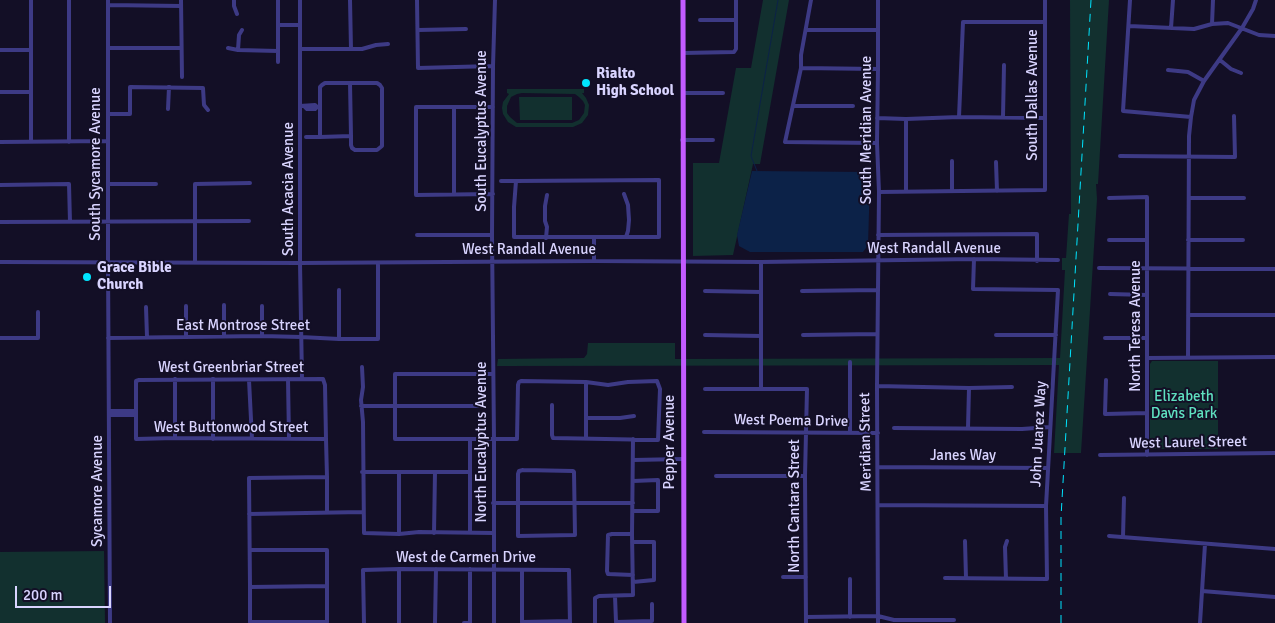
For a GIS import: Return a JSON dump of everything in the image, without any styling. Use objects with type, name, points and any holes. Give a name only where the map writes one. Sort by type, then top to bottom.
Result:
[{"type":"main road","name":"Pepper Avenue","points":[[683,0],[684,623]]},
{"type":"street","points":[[31,0],[31,142]]},
{"type":"street","points":[[68,0],[69,142]]},
{"type":"street","points":[[181,0],[182,77]]},
{"type":"street","points":[[234,0],[237,14]]},
{"type":"street","points":[[278,0],[278,62]]},
{"type":"street","name":"South Acacia Avenue","points":[[300,0],[303,107],[300,263],[302,379]]},
{"type":"street","points":[[350,0],[350,49]]},
{"type":"street","points":[[417,0],[418,68],[493,66]]},
{"type":"street","name":"South Eucalyptus Avenue","points":[[493,262],[494,0]]},
{"type":"street","points":[[683,53],[734,52],[736,49],[736,0]]},
{"type":"street","points":[[811,0],[801,55],[801,68],[785,142],[876,143]]},
{"type":"street","name":"South Meridian Avenue","points":[[878,0],[876,143],[879,192],[878,260]]},
{"type":"street","name":"South Dallas Avenue","points":[[996,191],[1045,190],[1045,0]]},
{"type":"street","points":[[1130,0],[1123,111],[1191,117]]},
{"type":"street","points":[[1171,28],[1173,0]]},
{"type":"street","points":[[1212,24],[1213,0]]},
{"type":"street","points":[[1188,358],[1189,156],[1194,100],[1204,81],[1242,28],[1256,0]]},
{"type":"street","points":[[108,2],[181,6]]},
{"type":"street","name":"South Sycamore Avenue","points":[[108,2],[108,359]]},
{"type":"street","points":[[700,20],[736,20]]},
{"type":"street","points":[[959,117],[963,22],[1044,22]]},
{"type":"street","points":[[1129,26],[1194,29],[1212,24],[1228,23],[1259,35],[1275,36]]},
{"type":"street","points":[[278,25],[300,25]]},
{"type":"street","points":[[418,30],[466,29]]},
{"type":"street","points":[[238,50],[238,35],[242,30]]},
{"type":"street","points":[[806,30],[878,30]]},
{"type":"street","points":[[300,49],[362,49],[376,44],[388,44]]},
{"type":"street","points":[[108,48],[182,48]]},
{"type":"street","points":[[228,48],[278,51]]},
{"type":"street","points":[[0,50],[30,50]]},
{"type":"street","points":[[1220,60],[1231,69],[1242,74]]},
{"type":"street","points":[[1003,117],[1004,65]]},
{"type":"street","points":[[801,68],[878,69]]},
{"type":"street","points":[[1168,70],[1188,72],[1204,81]]},
{"type":"street","points":[[320,137],[318,107],[322,84],[350,83],[377,83],[382,88],[382,146],[377,150],[355,150],[352,148],[350,144],[350,83]]},
{"type":"street","points":[[108,114],[130,114],[130,87],[203,88],[204,105],[208,110]]},
{"type":"street","points":[[168,109],[169,87]]},
{"type":"street","points":[[0,92],[30,92]]},
{"type":"street","points":[[683,93],[723,93]]},
{"type":"street","points":[[303,107],[307,105],[318,107]]},
{"type":"street","points":[[793,106],[852,106]]},
{"type":"street","points":[[493,107],[416,107],[416,195],[493,194]]},
{"type":"street","points":[[454,107],[454,194]]},
{"type":"street","points":[[1120,156],[1235,156],[1234,116]]},
{"type":"street","points":[[877,118],[1045,118]]},
{"type":"street","points":[[906,119],[906,192]]},
{"type":"street","points":[[306,137],[351,136]]},
{"type":"street","points":[[682,140],[714,140]]},
{"type":"street","points":[[0,142],[108,141]]},
{"type":"street","points":[[952,161],[952,191]]},
{"type":"street","points":[[879,192],[996,191],[996,162]]},
{"type":"street","points":[[501,181],[658,180],[659,237],[514,237],[516,181]]},
{"type":"street","points":[[0,185],[69,184],[70,222]]},
{"type":"street","points":[[108,184],[156,184]]},
{"type":"street","points":[[195,262],[195,184],[250,184]]},
{"type":"street","points":[[624,194],[628,205],[628,231],[626,237]]},
{"type":"street","points":[[546,238],[545,206],[547,195]]},
{"type":"street","name":"North Teresa Avenue","points":[[1109,198],[1147,197],[1147,455]]},
{"type":"street","points":[[1189,198],[1244,198]]},
{"type":"street","points":[[0,222],[249,221]]},
{"type":"street","points":[[878,235],[1037,234],[1037,260]]},
{"type":"street","points":[[417,236],[492,235]]},
{"type":"street","points":[[594,238],[594,261]]},
{"type":"street","points":[[1110,240],[1147,240]]},
{"type":"street","points":[[1188,240],[1243,240]]},
{"type":"street","name":"Meridian Street","points":[[878,260],[878,623]]},
{"type":"street","name":"John Juarez Way","points":[[974,260],[973,289],[1058,290],[1046,506],[1047,580],[1006,579]]},
{"type":"street","name":"West Randall Avenue","points":[[0,262],[378,263],[1058,260]]},
{"type":"street","name":"North Eucalyptus Avenue","points":[[493,262],[494,623]]},
{"type":"street","points":[[705,389],[761,389],[761,262]]},
{"type":"street","name":"East Montrose Street","points":[[108,338],[262,336],[339,340],[378,339],[378,263]]},
{"type":"street","points":[[1099,268],[1275,269]]},
{"type":"street","points":[[339,290],[339,340]]},
{"type":"street","points":[[802,290],[878,290]]},
{"type":"street","points":[[705,291],[761,292]]},
{"type":"street","points":[[1110,294],[1147,295]]},
{"type":"street","points":[[186,306],[186,336]]},
{"type":"street","points":[[224,306],[224,336]]},
{"type":"street","points":[[262,306],[262,336]]},
{"type":"street","points":[[146,307],[147,337]]},
{"type":"street","points":[[0,338],[38,338],[38,312]]},
{"type":"street","points":[[1188,315],[1275,315]]},
{"type":"street","points":[[803,335],[877,334]]},
{"type":"street","points":[[705,335],[761,336]]},
{"type":"street","points":[[996,335],[1056,335]]},
{"type":"street","points":[[1105,338],[1147,338]]},
{"type":"street","points":[[1147,358],[1275,357]]},
{"type":"street","name":"Sycamore Avenue","points":[[108,359],[110,623]]},
{"type":"street","points":[[850,362],[850,433]]},
{"type":"street","points":[[362,368],[364,533],[494,534]]},
{"type":"street","points":[[493,374],[395,374],[395,439],[518,439],[518,384],[521,381],[586,382],[608,385],[657,381],[660,389],[658,440],[553,438],[552,405]]},
{"type":"street","points":[[175,379],[175,438]]},
{"type":"street","points":[[288,379],[290,439]]},
{"type":"street","name":"West Greenbriar Street","points":[[136,413],[136,381],[138,380],[323,379],[325,385],[326,439]]},
{"type":"street","points":[[213,380],[213,439]]},
{"type":"street","points":[[250,380],[252,439]]},
{"type":"street","points":[[1106,380],[1105,414],[1147,413]]},
{"type":"street","points":[[586,382],[586,439]]},
{"type":"street","points":[[877,386],[1012,387]]},
{"type":"street","points":[[968,428],[969,388]]},
{"type":"street","name":"North Cantara Street","points":[[761,389],[807,389],[805,476],[806,623]]},
{"type":"street","points":[[361,406],[479,406]]},
{"type":"street","points":[[109,413],[136,413]]},
{"type":"street","name":"West Buttonwood Street","points":[[136,413],[136,439],[326,439]]},
{"type":"street","points":[[586,418],[634,416]]},
{"type":"street","points":[[894,428],[1022,429],[1050,427]]},
{"type":"street","name":"West Poema Drive","points":[[704,432],[878,433]]},
{"type":"street","points":[[326,439],[327,513]]},
{"type":"street","points":[[470,439],[470,533]]},
{"type":"street","points":[[595,623],[595,598],[599,596],[633,595],[633,439]]},
{"type":"street","name":"West Laurel Street","points":[[1100,455],[1275,453]]},
{"type":"street","points":[[633,460],[683,459]]},
{"type":"street","name":"Janes Way","points":[[878,467],[1048,468]]},
{"type":"street","points":[[520,471],[573,471],[574,503],[575,535],[518,536],[518,474],[520,471]]},
{"type":"street","points":[[362,472],[470,472]]},
{"type":"street","points":[[398,472],[399,534]]},
{"type":"street","points":[[434,472],[434,533]]},
{"type":"street","points":[[716,476],[805,476]]},
{"type":"street","points":[[250,550],[326,550],[327,622],[250,622],[249,478],[327,477]]},
{"type":"street","points":[[633,481],[658,480],[658,511],[633,511]]},
{"type":"street","points":[[1123,537],[1124,498]]},
{"type":"street","points":[[493,503],[633,503]]},
{"type":"street","points":[[878,505],[1046,506]]},
{"type":"street","points":[[250,514],[363,512]]},
{"type":"street","points":[[632,534],[608,535],[607,571],[608,574],[632,575]]},
{"type":"street","points":[[1108,536],[1275,549]]},
{"type":"street","points":[[965,541],[966,578]]},
{"type":"street","points":[[945,578],[1006,579],[1005,547],[1007,541]]},
{"type":"street","points":[[632,542],[654,542],[654,580],[633,582]]},
{"type":"street","points":[[1200,623],[1205,544]]},
{"type":"street","points":[[399,569],[399,623]]},
{"type":"street","name":"West de Carmen Drive","points":[[364,623],[363,570],[399,569],[570,570],[570,622]]},
{"type":"street","points":[[435,623],[436,569]]},
{"type":"street","points":[[464,623],[470,623],[470,569]]},
{"type":"street","points":[[522,570],[522,622],[570,622]]},
{"type":"street","points":[[783,577],[806,577]]},
{"type":"street","points":[[850,579],[850,617]]},
{"type":"street","points":[[250,587],[327,586]]},
{"type":"street","points":[[1202,591],[1275,597]]},
{"type":"street","points":[[615,596],[616,622],[652,621],[652,604]]},
{"type":"street","points":[[806,617],[878,616],[894,620],[954,620]]},
{"type":"green space","points":[[763,0],[789,0],[760,164],[753,164],[733,255],[693,256],[693,163],[719,163],[736,68],[751,68]]},
{"type":"green space","points":[[1070,0],[1109,0],[1098,184],[1096,184],[1097,199],[1081,453],[1054,453],[1059,365],[497,366],[498,359],[584,358],[587,354],[588,343],[675,343],[675,359],[1060,358],[1065,270],[1062,270],[1062,258],[1066,258],[1069,214],[1071,214]]},
{"type":"green space","points":[[507,89],[584,89],[584,93],[582,93],[589,105],[588,115],[582,123],[573,127],[516,127],[508,122],[503,114],[503,102],[509,94]],"holes":[[[517,94],[575,94],[585,105],[584,113],[579,120],[572,123],[517,123],[507,113],[507,106],[511,97]]]},
{"type":"green space","points":[[519,97],[572,97],[572,120],[520,120]]},
{"type":"green space","name":"Elizabeth Davis Park","points":[[1152,361],[1218,361],[1218,449],[1150,448],[1150,364]]},
{"type":"green space","points":[[104,551],[105,623],[0,623],[0,552]]},
{"type":"water","points":[[752,171],[864,172],[870,179],[868,245],[863,252],[750,252],[739,246],[737,235]]},
{"type":"waterway","points":[[757,171],[751,156],[778,0]]},
{"type":"railway","points":[[1061,623],[1061,517],[1091,0]]},
{"type":"place","name":"Rialto High School","points":[[586,83]]},
{"type":"place","name":"Grace Bible Church","points":[[87,277]]}]
